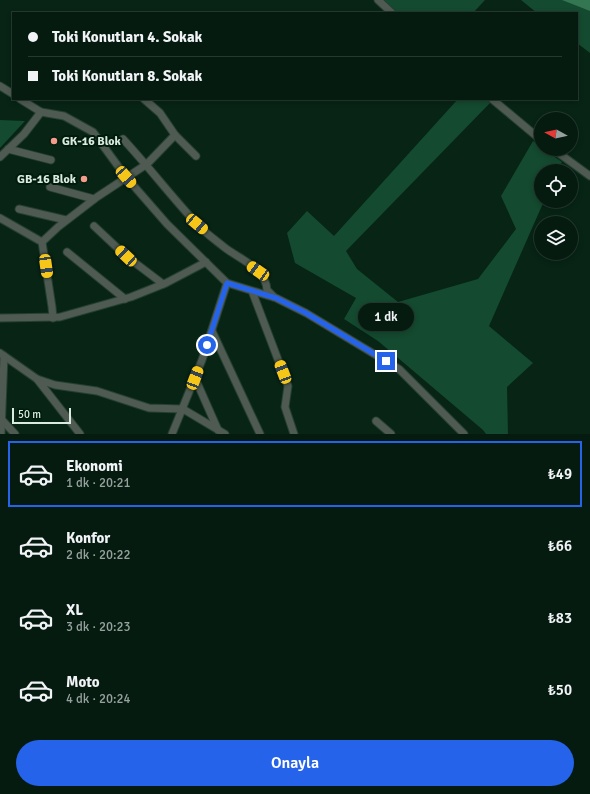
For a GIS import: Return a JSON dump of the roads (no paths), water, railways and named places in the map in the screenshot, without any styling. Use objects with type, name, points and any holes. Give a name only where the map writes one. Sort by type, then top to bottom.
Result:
[{"type":"street","points":[[378,0],[391,12]]},
{"type":"street","points":[[0,86],[12,93]]},
{"type":"street","points":[[22,100],[41,112],[64,116],[93,132],[126,177],[167,224],[227,283],[276,298],[306,313],[399,369],[464,434]]},
{"type":"street","points":[[145,100],[160,113],[175,135],[196,156]]},
{"type":"street","points":[[493,100],[534,134]]},
{"type":"street","points":[[0,158],[24,134],[41,112]]},
{"type":"street","points":[[42,242],[66,220],[94,199],[147,164],[175,135]]},
{"type":"street","points":[[123,139],[147,164],[197,224],[226,249],[258,271],[267,282],[267,290],[276,298]]},
{"type":"street","points":[[8,150],[51,160]]},
{"type":"street","points":[[563,156],[590,176]]},
{"type":"street","points":[[50,186],[94,199]]},
{"type":"street","points":[[19,209],[66,220]]},
{"type":"street","points":[[0,218],[42,242]]},
{"type":"street","points":[[94,226],[126,256],[163,284]]},
{"type":"street","points":[[42,242],[53,318]]},
{"type":"street","points":[[67,252],[125,299]]},
{"type":"street","points":[[0,318],[60,317],[125,299],[163,284],[206,262]]},
{"type":"street","points":[[172,434],[195,378],[227,283]]},
{"type":"street","points":[[252,291],[288,386],[285,407],[294,434]]},
{"type":"street","points":[[212,331],[260,434]]},
{"type":"street","points":[[2,355],[37,379],[55,385],[97,390],[149,408],[183,409],[219,432],[225,434]]},
{"type":"street","points":[[1,434],[2,355]]},
{"type":"street","points":[[195,378],[219,432]]},
{"type":"street","points":[[37,379],[80,434]]},
{"type":"street","points":[[2,420],[15,434]]},
{"type":"street","points":[[376,421],[391,434]]},
{"type":"place","name":"GK-16 Blok","points":[[54,141]]},
{"type":"place","name":"GB-16 Blok","points":[[84,179]]}]
